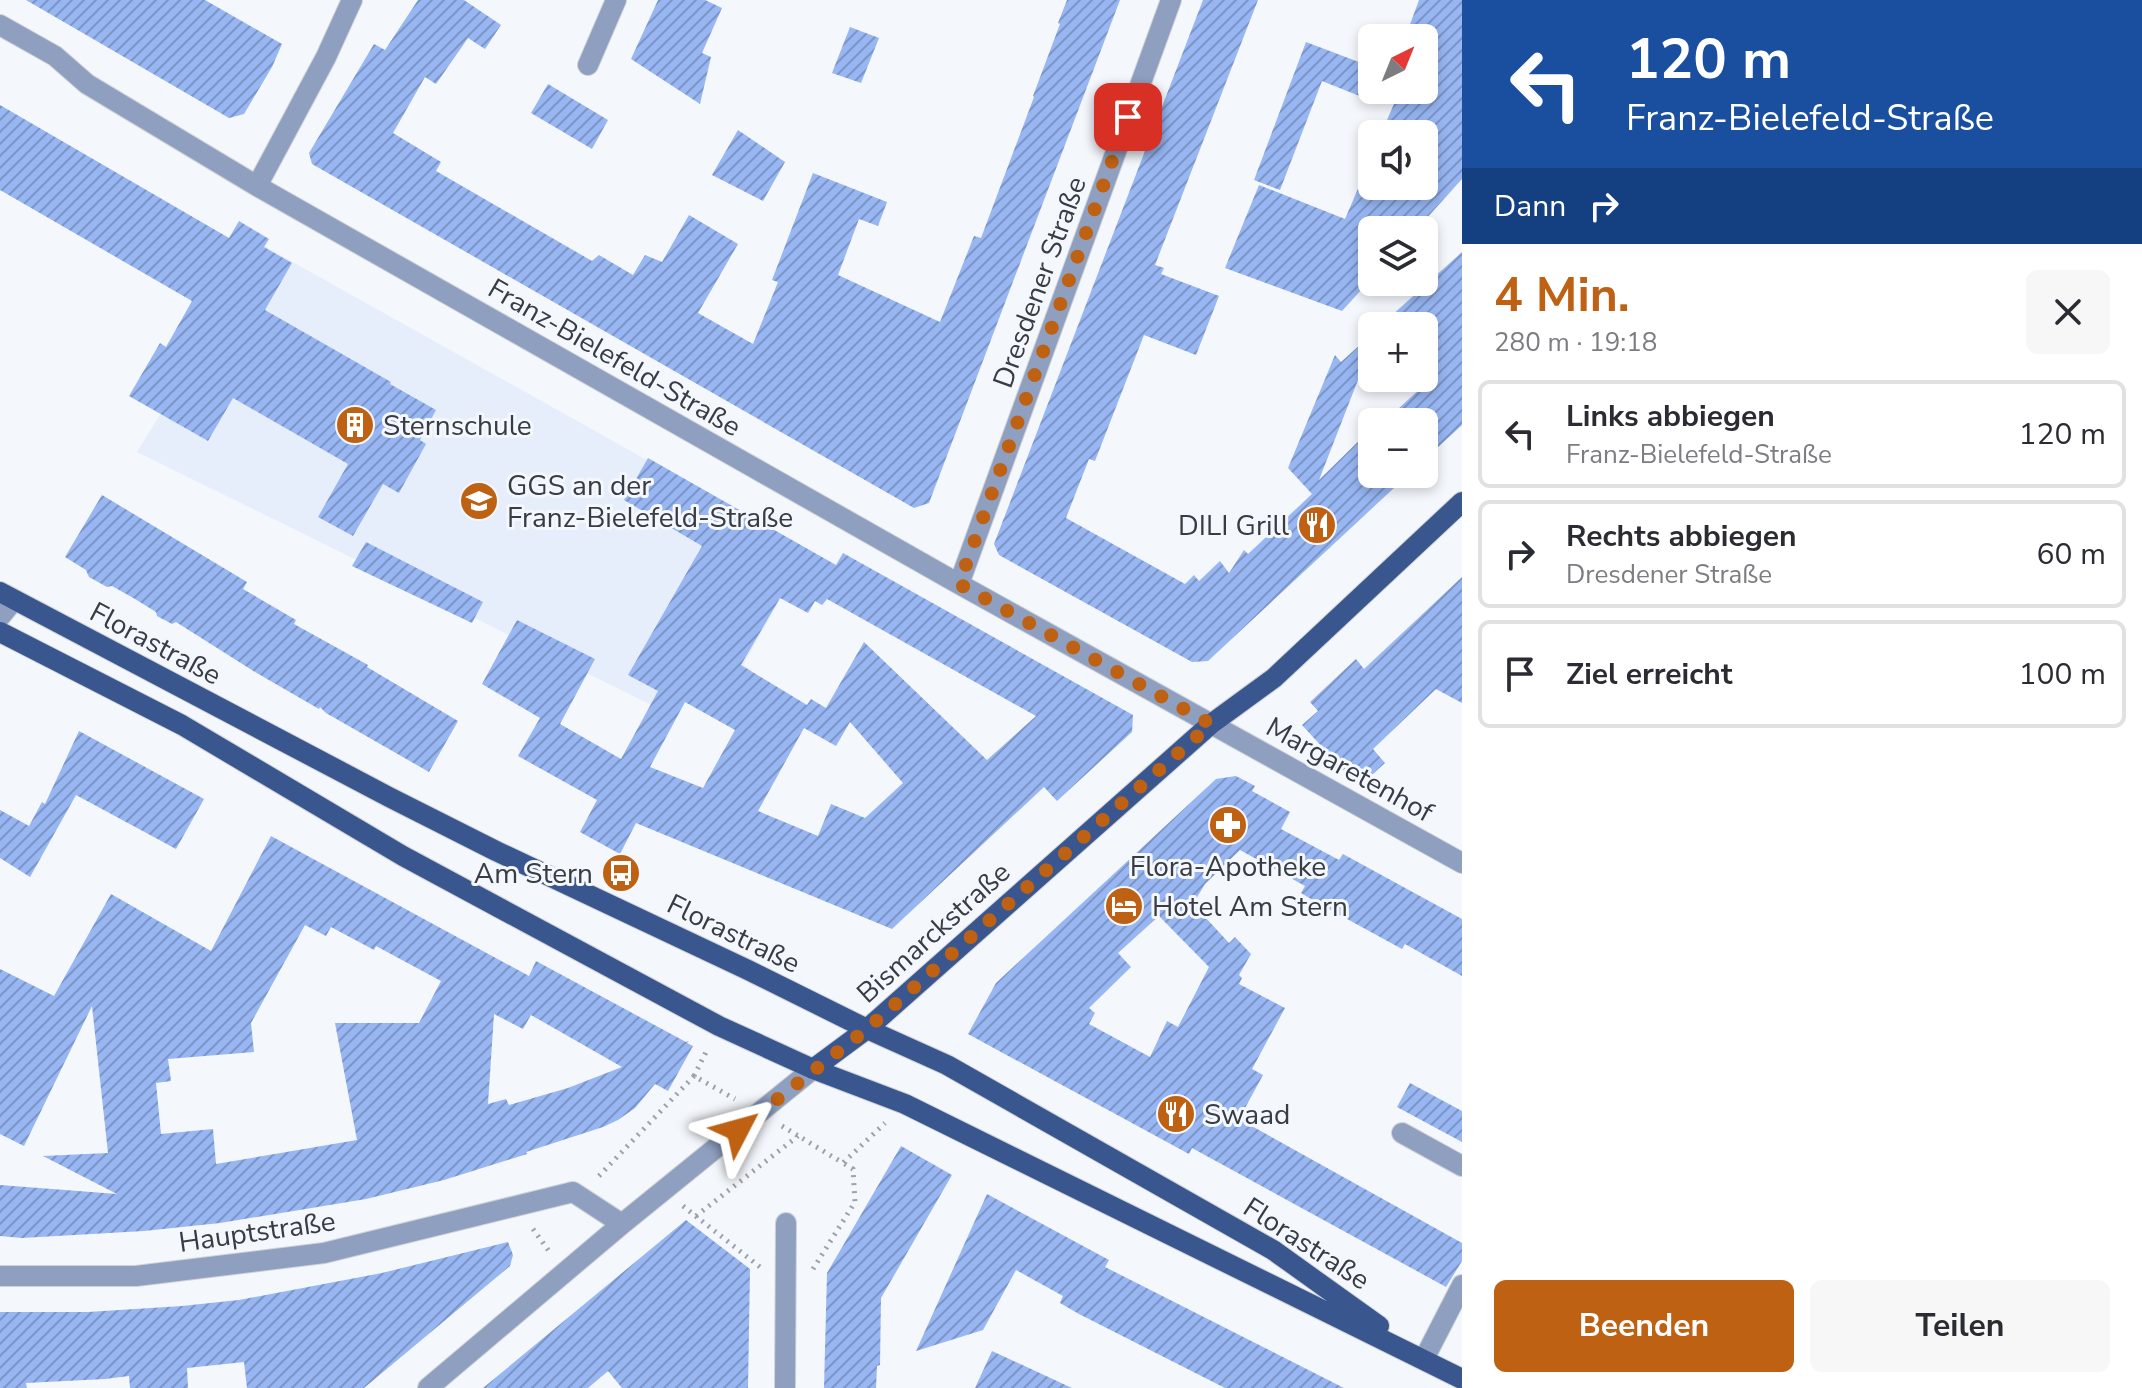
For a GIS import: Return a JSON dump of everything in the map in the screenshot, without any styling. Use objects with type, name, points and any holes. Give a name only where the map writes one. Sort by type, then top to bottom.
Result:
[{"type":"main road","name":"Bismarckstraße","points":[[813,1069],[867,1029],[1211,724],[1274,678],[1462,502]]},
{"type":"main road","name":"Florastraße","points":[[7,596],[402,804],[947,1065],[1273,1250],[1424,1359]]},
{"type":"main road","name":"Florastraße","points":[[0,632],[182,725],[403,856],[719,1026],[813,1069],[905,1104],[1462,1379]]},
{"type":"street","points":[[257,186],[326,57],[352,0]]},
{"type":"street","points":[[588,65],[616,0]]},
{"type":"street","name":"Dresdener Straße","points":[[959,584],[1171,0]]},
{"type":"street","name":"Franz-Bielefeld-Straße","points":[[0,25],[55,56],[87,84],[257,186],[1211,724]]},
{"type":"street","points":[[0,617],[7,596]]},
{"type":"street","name":"Margaretenhof","points":[[1211,724],[1462,863]]},
{"type":"street","name":"Bismarckstraße","points":[[428,1388],[622,1224],[813,1069]]},
{"type":"street","points":[[1402,1133],[1462,1166]]},
{"type":"street","name":"Hauptstraße","points":[[0,1276],[136,1276],[324,1253],[573,1192],[622,1224]]},
{"type":"street","points":[[785,1388],[786,1223]]},
{"type":"street","points":[[1424,1359],[1462,1285]]},
{"type":"path","points":[[696,1216],[798,1136]]},
{"type":"path","points":[[785,1313],[855,1202],[853,1169],[843,1163]]},
{"type":"path","points":[[664,1191],[785,1286]]},
{"type":"path","points":[[517,1205],[565,1273]]},
{"type":"shaded area","name":"GGS an der Franz-Bielefeld-Straße","points":[[264,246],[808,550],[743,665],[751,670],[737,695],[699,673],[676,717],[137,452]]},
{"type":"building","points":[[26,0],[205,0],[282,44],[244,114],[229,118]]},
{"type":"building","points":[[418,0],[464,0],[501,25],[485,49],[468,38],[436,84],[425,77],[393,133],[441,162],[436,171],[592,261],[599,255],[633,275],[645,255],[662,262],[689,215],[738,244],[698,313],[753,344],[778,282],[772,280],[813,173],[887,202],[878,226],[859,219],[838,275],[940,322],[974,236],[981,238],[1067,0],[1120,0],[929,503],[914,508],[312,164],[309,153],[374,44],[385,50]]},
{"type":"building","points":[[658,0],[705,0],[722,8],[702,53],[711,57],[700,104],[631,59]]},
{"type":"building","points":[[1203,0],[1258,0],[1155,265],[1164,268],[1161,274],[1219,296],[1196,355],[1144,335],[1095,461],[1089,459],[1066,518],[1185,584],[1194,575],[1199,581],[1220,561],[1229,573],[1244,550],[1248,554],[1312,494],[1288,468],[1335,355],[1341,362],[1358,347],[1358,380],[1319,480],[1358,442],[1358,488],[1394,488],[1208,661],[1192,662],[999,555],[994,544]]},
{"type":"building","points":[[1419,0],[1462,0],[1462,179],[1429,216],[1358,216],[1358,293],[1342,311],[1225,268],[1259,185],[1345,219],[1358,189],[1358,200],[1438,200],[1438,120],[1387,120],[1394,104],[1438,104],[1438,24],[1410,24]]},
{"type":"building","points":[[850,27],[879,38],[861,83],[832,73]]},
{"type":"building","points":[[1306,42],[1358,62],[1358,95],[1322,81],[1280,190],[1254,180]]},
{"type":"building","points":[[548,84],[608,120],[592,149],[531,113]]},
{"type":"building","points":[[0,105],[229,238],[239,221],[269,239],[264,247],[292,263],[265,310],[436,410],[420,440],[426,444],[399,493],[383,484],[353,536],[318,517],[348,464],[233,398],[208,441],[129,396],[160,343],[166,347],[192,301],[0,190]]},
{"type":"building","points":[[738,130],[785,162],[763,201],[712,175]]},
{"type":"building","points":[[1462,252],[1462,425],[1438,447],[1438,408],[1399,408],[1416,392],[1438,392],[1438,312],[1396,312],[1413,296],[1438,296],[1438,274]]},
{"type":"building","points":[[648,458],[836,565],[843,553],[1133,715],[1132,732],[1057,801],[1044,787],[892,929],[636,823],[620,854],[580,832],[597,800],[518,756],[540,718],[482,684],[517,620],[595,659],[560,724],[621,759],[658,691],[628,675],[702,546],[624,500]],"holes":[[[780,598],[808,613],[815,601],[822,605],[827,599],[1036,716],[987,760],[864,642],[826,708],[811,699],[807,705],[741,665]],[[685,702],[735,730],[703,788],[650,767]],[[850,722],[903,783],[865,818],[831,804],[818,836],[758,811],[804,728],[836,746]]]},
{"type":"building","points":[[102,495],[247,582],[243,589],[296,620],[294,624],[458,721],[429,772],[255,672],[176,622],[172,624],[135,599],[89,577],[86,570],[65,557]]},
{"type":"building","points":[[366,542],[483,602],[472,623],[352,566]]},
{"type":"building","points":[[1462,577],[1462,703],[1436,689],[1373,749],[1385,763],[1363,783],[1352,768],[1346,773],[1302,725],[1318,711],[1310,702],[1356,659],[1364,669]]},
{"type":"building","points":[[79,731],[204,799],[176,849],[76,795],[30,877],[0,858],[0,810],[29,826],[42,802],[45,804]]},
{"type":"building","points":[[1236,776],[1255,786],[1252,791],[1290,812],[1281,829],[1339,860],[1343,854],[1462,919],[1462,976],[1405,944],[1402,949],[1316,902],[1301,893],[1305,886],[1240,850],[1205,884],[1193,904],[1229,943],[1235,937],[1251,954],[1239,975],[1242,978],[1239,984],[1285,1008],[1252,1069],[1263,1075],[1239,1119],[1462,1243],[1462,1261],[1446,1287],[1192,1148],[1189,1154],[968,1034],[996,983],[1216,779]],"holes":[[[1159,916],[1209,967],[1178,1027],[1167,1021],[1150,1057],[1089,1024],[1095,1013],[1089,1008],[1131,967],[1118,953]]]},
{"type":"building","points":[[271,836],[529,976],[536,961],[689,1041],[687,1043],[693,1046],[668,1091],[655,1084],[635,1108],[618,1120],[527,1154],[444,1180],[366,1199],[220,1223],[144,1231],[22,1238],[0,1236],[0,1185],[117,1194],[43,1156],[108,1153],[92,1006],[24,1146],[0,1134],[0,969],[54,996],[111,894],[211,951]],"holes":[[[305,925],[326,936],[331,927],[374,950],[376,946],[441,981],[419,1023],[335,1023],[357,1140],[216,1164],[213,1129],[161,1134],[156,1083],[171,1081],[168,1059],[254,1052],[251,1023]],[[494,1014],[523,1029],[531,1015],[622,1067],[568,1088],[509,1105],[506,1099],[488,1104]]]},
{"type":"building","points":[[1410,1083],[1462,1111],[1462,1142],[1397,1107]]},
{"type":"building","points":[[901,1146],[952,1175],[881,1298],[880,1365],[877,1366],[876,1388],[824,1388],[827,1273]]},
{"type":"building","points":[[987,1194],[1109,1260],[1105,1267],[1344,1388],[1225,1388],[1079,1314],[1060,1303],[1063,1296],[1016,1270],[983,1330],[916,1351]]},
{"type":"building","points":[[686,1220],[750,1269],[748,1388],[622,1388],[608,1371],[588,1388],[483,1388]]},
{"type":"building","points":[[508,1242],[513,1255],[510,1266],[364,1388],[247,1388],[244,1362],[187,1368],[188,1388],[130,1388],[129,1376],[26,1383],[27,1388],[0,1388],[0,1312],[88,1312],[239,1300],[382,1273]]},
{"type":"building","points":[[992,1351],[1072,1388],[975,1388]]},
{"type":"place","name":"Sternschule","points":[[355,425]]},
{"type":"place","name":"GGS an der Franz-Bielefeld-Straße","points":[[479,501]]},
{"type":"place","name":"DILI Grill","points":[[1317,525]]},
{"type":"place","name":"Flora-Apotheke","points":[[1228,825]]},
{"type":"place","name":"Am Stern","points":[[621,873]]},
{"type":"place","name":"Hotel Am Stern","points":[[1124,906]]},
{"type":"place","name":"Swaad","points":[[1176,1114]]},
{"type":"route","points":[[738,1130],[867,1029],[1211,724],[959,584],[1128,117]]}]
